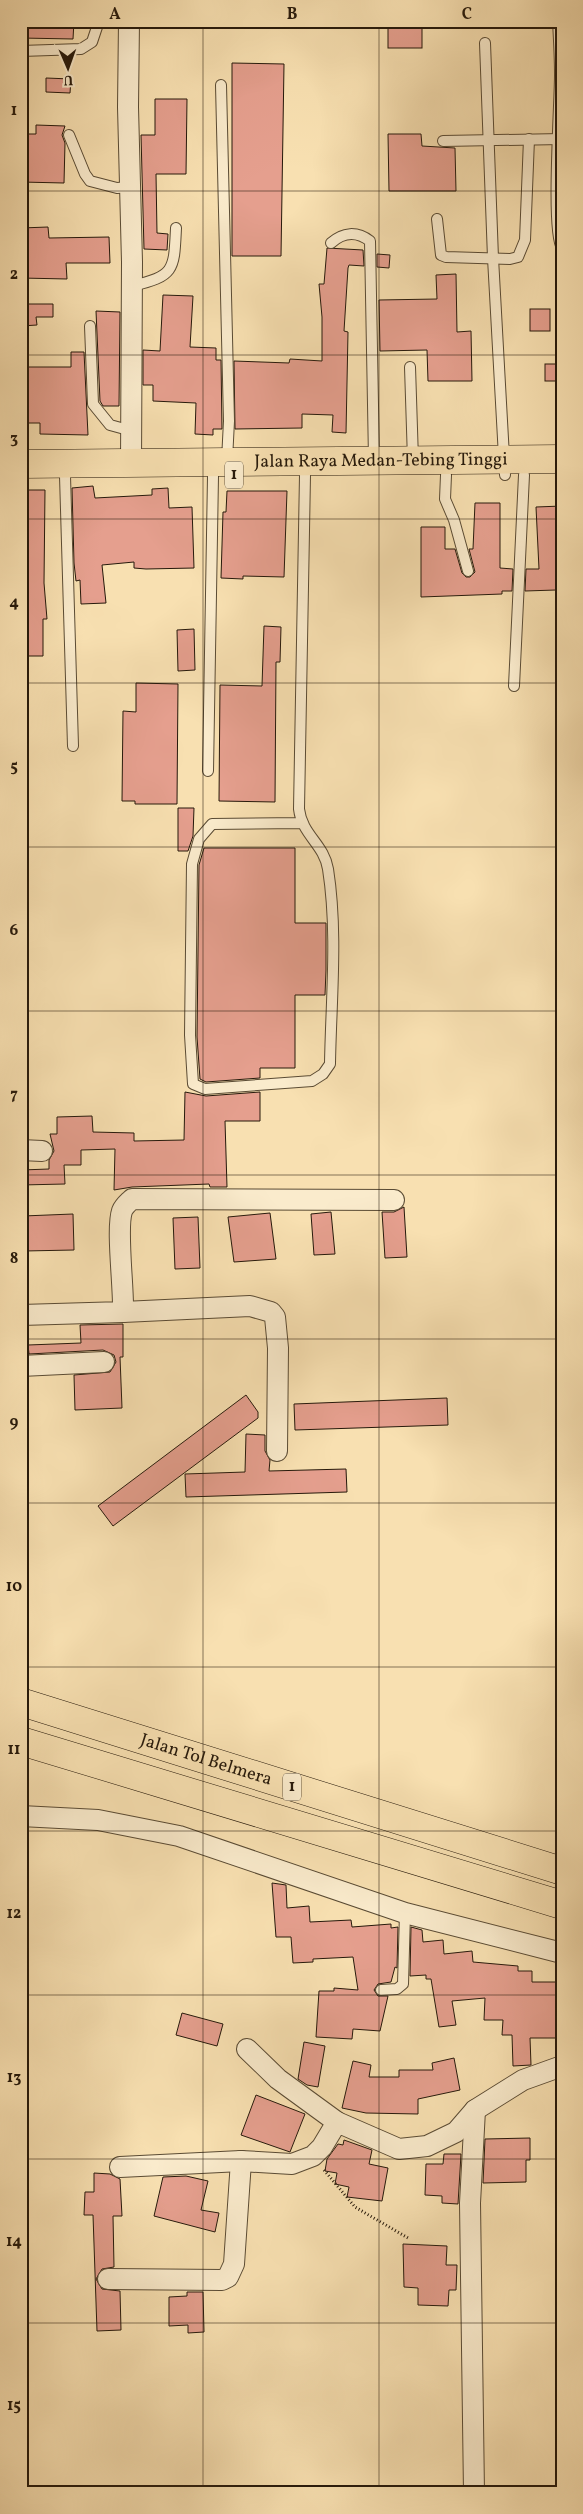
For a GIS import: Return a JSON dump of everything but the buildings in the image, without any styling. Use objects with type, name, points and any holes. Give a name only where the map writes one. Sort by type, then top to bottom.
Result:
[{"type":"highway","name":"Jalan Raya Medan-Tebing Tinggi","points":[[21,464],[131,463],[305,475],[446,475],[511,470],[562,460]]},
{"type":"highway","name":"Jalan Raya Medan-Tebing Tinggi","points":[[21,476],[65,476],[413,461],[562,474]]},
{"type":"highway","name":"Jalan Tol Belmera","points":[[21,1702],[562,1871]]},
{"type":"highway","name":"Jalan Tol Belmera","points":[[21,1741],[562,1905]]},
{"type":"street","points":[[130,21],[128,107],[132,286],[131,463]]},
{"type":"street","points":[[21,1150],[42,1151]]},
{"type":"street","points":[[123,1312],[124,1288],[120,1226],[122,1212],[132,1199],[394,1200]]},
{"type":"street","points":[[21,1315],[250,1306],[271,1312],[275,1317],[278,1348],[277,1450]]},
{"type":"street","points":[[21,1366],[104,1362]]},
{"type":"street","points":[[21,1816],[98,1820],[179,1836],[405,1913],[562,1953]]},
{"type":"street","points":[[247,2049],[278,2079],[337,2122],[399,2149],[428,2146],[456,2132],[475,2110],[523,2080],[562,2066]]},
{"type":"street","points":[[474,2493],[470,2203],[475,2110]]},
{"type":"street","points":[[120,2167],[241,2161],[292,2164],[313,2156],[322,2147],[337,2122]]},
{"type":"street","points":[[108,2279],[222,2280],[228,2276],[234,2264],[241,2161]]},
{"type":"lane","points":[[21,51],[81,49],[92,42],[99,21]]},
{"type":"lane","points":[[558,21],[560,139],[558,238],[562,248]]},
{"type":"lane","points":[[485,43],[493,258],[511,470],[514,686]]},
{"type":"lane","points":[[208,772],[220,468],[229,421],[220,84]]},
{"type":"lane","points":[[69,135],[85,174],[90,181],[99,185],[130,187]]},
{"type":"lane","points":[[438,219],[441,254],[446,257],[510,259],[521,254],[525,240],[529,139]]},
{"type":"lane","points":[[443,141],[560,139]]},
{"type":"lane","points":[[132,286],[159,279],[168,272],[175,260],[176,228]]},
{"type":"lane","points":[[331,243],[338,236],[349,234],[361,235],[370,241],[374,462]]},
{"type":"lane","points":[[90,326],[93,404],[110,425],[132,431]]},
{"type":"lane","points":[[410,367],[413,461]]},
{"type":"lane","points":[[301,823],[212,824],[199,839],[192,864],[190,1035],[193,1084],[205,1089],[312,1081],[323,1074],[330,1064],[332,932],[328,868],[322,851],[301,823],[299,809],[305,475]]},
{"type":"lane","points":[[446,475],[445,499],[468,571]]},
{"type":"lane","points":[[65,476],[73,746]]},
{"type":"lane","points":[[381,1990],[397,1990],[403,1984],[405,1913]]},
{"type":"path","points":[[313,2156],[338,2190],[355,2207],[408,2238]]}]
